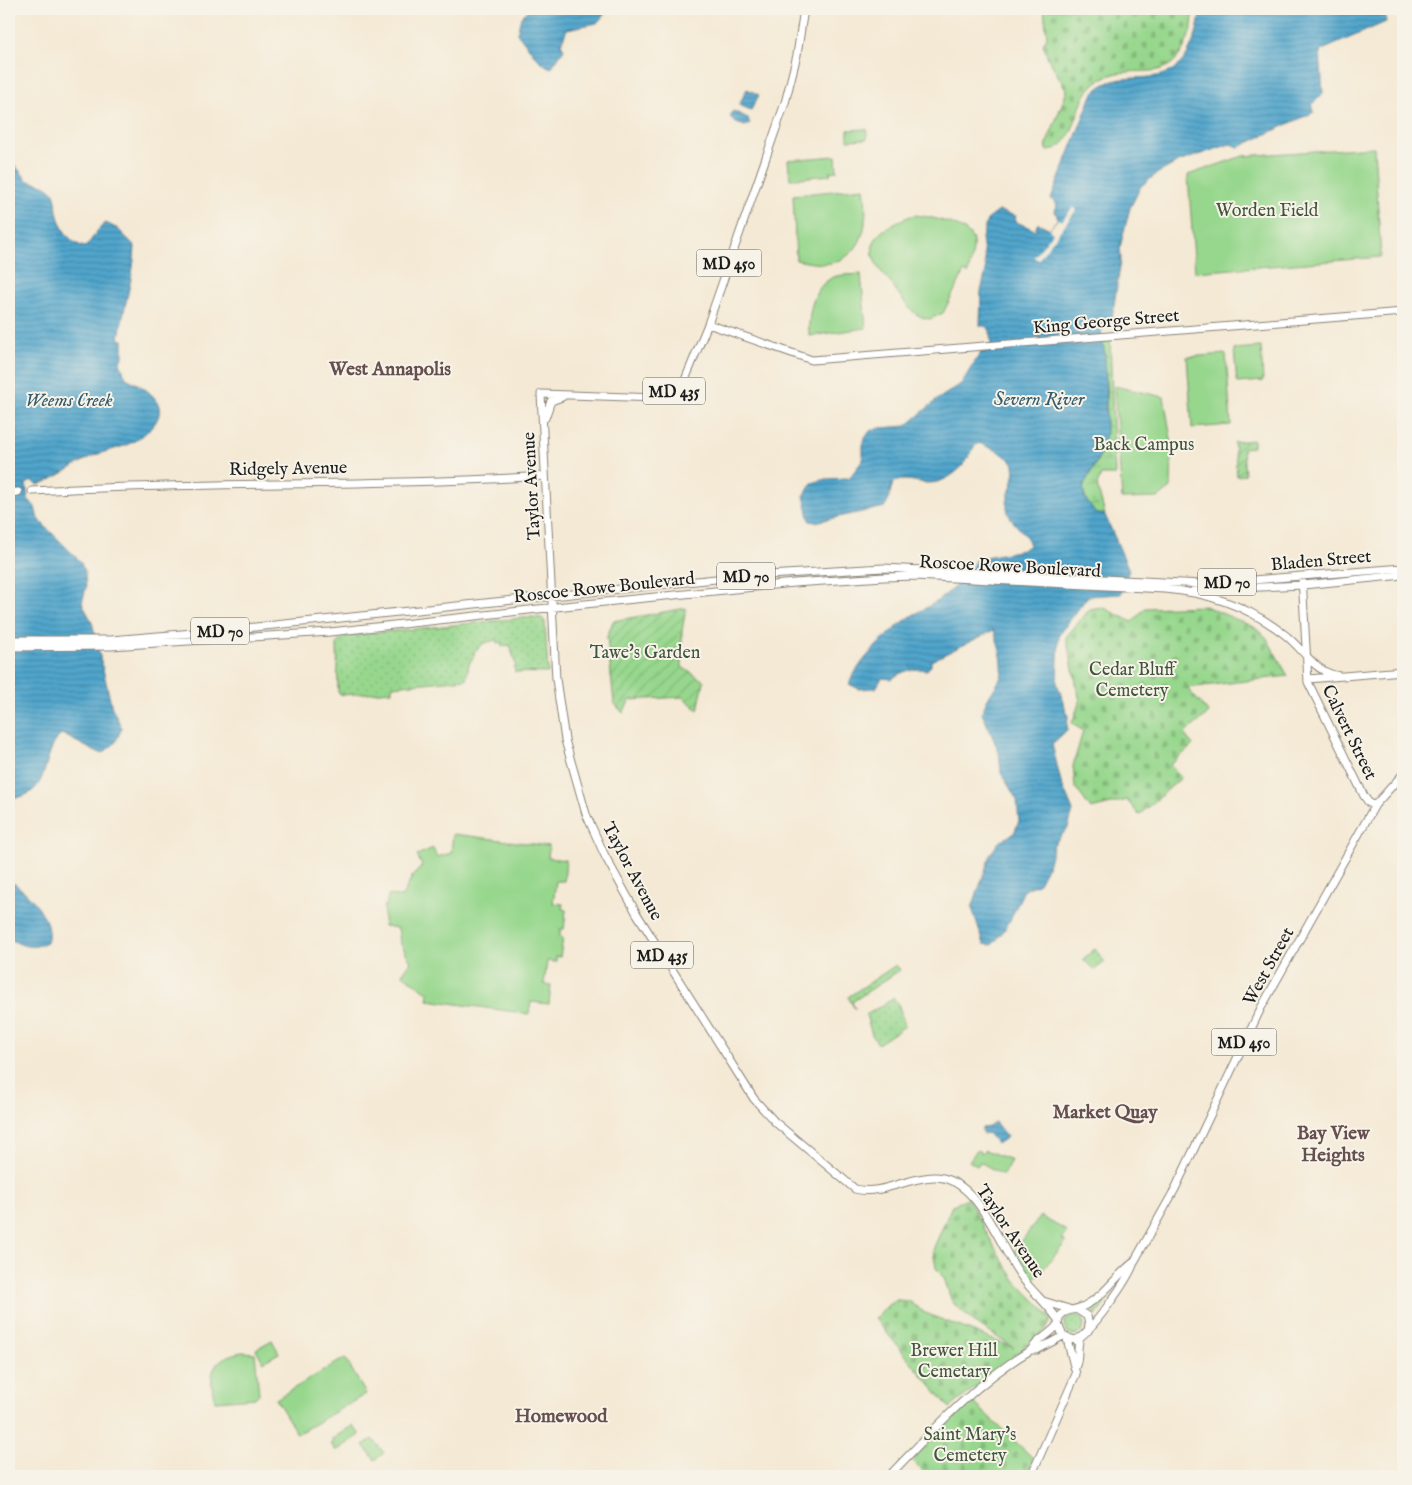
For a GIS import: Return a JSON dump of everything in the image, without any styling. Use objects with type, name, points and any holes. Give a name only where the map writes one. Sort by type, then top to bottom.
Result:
[{"type":"main road","name":"MD 450","points":[[708,324],[788,89],[797,55],[804,9]]},
{"type":"main road","name":"King George Street","points":[[708,324],[812,360],[1403,312]]},
{"type":"main road","name":"MD 435","points":[[567,395],[651,398],[671,393],[681,385],[688,374],[708,324]]},
{"type":"main road","name":"Taylor Avenue","points":[[567,395],[541,394],[551,597],[559,710],[572,770],[586,814],[605,856],[636,914],[754,1099],[775,1122],[855,1188],[871,1191],[932,1177],[947,1179],[963,1187],[974,1198],[1020,1275],[1043,1301],[1058,1322]]},
{"type":"main road","points":[[543,430],[548,405],[554,400],[567,395]]},
{"type":"main road","name":"Ridgely Avenue","points":[[32,491],[117,486],[315,484],[545,476]]},
{"type":"main road","points":[[9,493],[18,492]]},
{"type":"main road","name":"Roscoe Rowe Boulevard","points":[[9,640],[111,643],[785,573],[883,568],[941,574],[1152,585],[1222,600],[1243,609],[1281,632],[1324,673],[1340,676]]},
{"type":"main road","name":"Bladen Street","points":[[1174,590],[1216,590],[1403,568]]},
{"type":"main road","name":"Roscoe Rowe Boulevard","points":[[9,647],[330,632],[552,607],[794,583],[941,574]]},
{"type":"main road","name":"Bladen Street","points":[[1152,585],[1303,581],[1403,575]]},
{"type":"main road","name":"Calvert Street","points":[[1303,581],[1308,679],[1364,796],[1369,803],[1376,805]]},
{"type":"main road","points":[[1308,679],[1403,671]]},
{"type":"main road","name":"West Street","points":[[1088,1331],[1132,1271],[1134,1262],[1174,1189],[1261,1008],[1376,805],[1403,774]]},
{"type":"main road","name":"West Street","points":[[1072,1309],[1082,1308],[1096,1299],[1134,1262]]},
{"type":"main road","name":"Taylor Avenue","points":[[1043,1301],[1072,1309]]},
{"type":"main road","name":"MD 450","points":[[889,1476],[959,1406],[1000,1371],[1031,1350],[1034,1344],[1048,1336],[1063,1312],[1072,1309]]},
{"type":"main road","points":[[1072,1309],[1087,1316],[1088,1331]]},
{"type":"main road","points":[[1030,1476],[1076,1374],[1058,1322]]},
{"type":"main road","name":"MD 450","points":[[1031,1350],[1037,1350],[1065,1338],[1080,1338],[1088,1331]]},
{"type":"main road","points":[[1075,1368],[1079,1361],[1078,1344],[1080,1338]]},
{"type":"green space","points":[[1044,9],[1190,9],[1192,24],[1180,54],[1171,64],[1162,69],[1151,71],[1114,74],[1101,79],[1092,86],[1085,95],[1067,139],[1060,146],[1049,151],[1046,150],[1047,143],[1067,91],[1048,58],[1043,44],[1047,37]]},
{"type":"green space","points":[[867,129],[867,139],[848,140],[848,130]]},
{"type":"green space","name":"Worden Field","points":[[1374,147],[1381,257],[1195,272],[1188,175],[1243,156]]},
{"type":"green space","points":[[836,156],[837,171],[830,172],[830,175],[790,179],[788,160]]},
{"type":"green space","points":[[864,188],[865,221],[860,241],[854,250],[846,257],[826,264],[796,260],[793,195]]},
{"type":"green space","points":[[914,215],[929,217],[958,226],[971,236],[973,242],[968,274],[964,272],[943,313],[930,319],[918,315],[908,307],[879,268],[872,252],[873,244],[883,231],[898,221]]},
{"type":"green space","points":[[861,274],[866,328],[809,336],[809,319],[813,301],[822,285],[837,276]]},
{"type":"green space","points":[[1110,339],[1115,475],[1101,475],[1097,485],[1105,515],[1095,514],[1086,501],[1083,490],[1087,478],[1100,455],[1103,444],[1106,398],[1102,340]]},
{"type":"green space","points":[[1261,347],[1263,381],[1237,383],[1234,349]]},
{"type":"green space","points":[[1226,354],[1231,425],[1192,428],[1187,357]]},
{"type":"green space","name":"Back Campus","points":[[1114,386],[1164,397],[1172,445],[1171,488],[1158,498],[1122,499]]},
{"type":"green space","points":[[1253,440],[1253,447],[1243,448],[1245,475],[1237,476],[1234,442]]},
{"type":"green space","name":"Cedar Bluff Cemetery","points":[[1205,606],[1254,627],[1266,637],[1288,676],[1187,688],[1209,713],[1184,734],[1193,745],[1170,765],[1181,778],[1139,815],[1127,800],[1091,809],[1075,787],[1073,766],[1083,731],[1072,723],[1080,701],[1066,637],[1090,609],[1102,607],[1132,622],[1145,608]]},
{"type":"green space","name":"Tawe's Garden","points":[[686,608],[682,631],[682,667],[704,681],[698,710],[683,697],[630,700],[623,713],[614,703],[607,637],[613,621]]},
{"type":"green space","points":[[532,617],[542,618],[545,622],[548,673],[515,672],[514,667],[516,666],[510,645],[502,646],[501,642],[497,643],[496,640],[484,643],[473,653],[475,654],[469,664],[466,679],[392,686],[392,691],[342,695],[338,692],[337,643],[345,636]]},
{"type":"green space","points":[[453,834],[549,846],[548,858],[566,860],[564,881],[556,881],[553,903],[563,904],[562,909],[566,910],[564,929],[560,929],[560,937],[563,938],[560,957],[556,956],[556,962],[547,961],[544,984],[551,985],[549,1004],[531,1002],[529,1014],[428,1000],[429,993],[402,974],[411,962],[400,942],[398,928],[384,926],[384,906],[386,906],[388,895],[402,897],[412,877],[422,866],[417,855],[433,848],[437,857],[451,853]]},
{"type":"green space","points":[[1095,949],[1105,962],[1094,970],[1083,959]]},
{"type":"green space","points":[[896,965],[900,970],[852,1002],[855,1009],[848,997]]},
{"type":"green space","points":[[894,998],[899,1006],[905,1026],[878,1044],[872,1035],[866,1015]]},
{"type":"green space","points":[[977,1150],[982,1153],[985,1150],[1011,1160],[1003,1175],[980,1162],[977,1166],[969,1161]]},
{"type":"green space","name":"Brewer Hill Cemetary","points":[[968,1199],[1013,1277],[1051,1320],[1046,1330],[950,1408],[875,1319],[889,1304],[897,1300],[909,1301],[923,1312],[1014,1348],[978,1325],[952,1302],[944,1278],[936,1268],[933,1250],[952,1205]]},
{"type":"green space","points":[[1040,1216],[1067,1231],[1062,1240],[1066,1242],[1031,1283],[1014,1252]]},
{"type":"green space","points":[[1110,1289],[1114,1291],[1096,1316],[1090,1307]]},
{"type":"green space","points":[[1074,1315],[1081,1318],[1084,1325],[1081,1332],[1074,1335],[1067,1332],[1064,1325],[1067,1318]]},
{"type":"green space","points":[[272,1340],[279,1353],[263,1362],[256,1349]]},
{"type":"green space","points":[[242,1352],[255,1353],[259,1394],[255,1398],[215,1401],[212,1375],[215,1368],[224,1358]]},
{"type":"green space","points":[[345,1358],[366,1394],[297,1434],[276,1399]]},
{"type":"green space","name":"Saint Mary's Cemetery","points":[[972,1401],[1033,1458],[1027,1476],[928,1476],[912,1460],[947,1423]]},
{"type":"green space","points":[[353,1425],[360,1435],[336,1451],[331,1444],[334,1442],[332,1439]]},
{"type":"green space","points":[[373,1439],[384,1453],[375,1460],[363,1445]]},
{"type":"water","points":[[529,9],[609,9],[597,23],[567,29],[561,44],[564,49],[551,68],[537,58],[517,33],[521,17]]},
{"type":"water","name":"Severn River","points":[[1200,9],[1385,9],[1386,22],[1320,51],[1323,93],[1312,105],[1314,112],[1239,147],[1230,144],[1178,162],[1158,173],[1141,186],[1130,208],[1120,247],[1121,260],[1112,318],[1101,331],[1105,355],[1106,434],[1100,455],[1083,487],[1085,498],[1095,513],[1105,515],[1129,570],[1121,594],[1088,596],[1059,635],[1057,683],[1068,716],[1067,730],[1052,744],[1061,782],[1073,811],[1068,828],[1054,844],[1048,866],[1039,883],[1024,890],[1007,925],[992,945],[984,944],[972,908],[991,853],[999,842],[1014,833],[1019,821],[1017,800],[1001,773],[999,752],[982,713],[987,700],[999,681],[1002,670],[1001,656],[994,630],[931,661],[931,666],[927,670],[913,669],[892,679],[882,678],[876,688],[859,689],[849,684],[866,657],[882,640],[907,619],[934,603],[952,589],[968,572],[976,559],[1022,550],[1030,545],[1025,535],[1008,514],[1007,502],[1014,473],[1013,462],[1000,452],[979,443],[973,448],[962,466],[946,479],[931,483],[900,480],[894,482],[885,507],[815,522],[810,521],[804,496],[812,483],[826,479],[849,478],[863,460],[863,441],[870,431],[880,428],[906,426],[938,399],[961,384],[981,352],[991,351],[990,330],[985,326],[980,326],[981,291],[986,271],[982,238],[987,220],[999,211],[1016,216],[1014,221],[1035,230],[1038,223],[1050,229],[1058,218],[1055,211],[1057,206],[1055,201],[1051,199],[1092,95],[1103,85],[1115,80],[1156,76],[1169,72],[1180,64],[1194,39]]},
{"type":"water","points":[[747,89],[759,95],[751,110],[739,105]]},
{"type":"water","points":[[733,111],[748,118],[750,124],[745,126],[736,123],[730,117]]},
{"type":"water","name":"Weems Creek","points":[[9,158],[28,181],[51,189],[56,199],[60,223],[74,242],[85,247],[106,223],[118,229],[135,246],[133,270],[119,339],[123,340],[123,358],[120,363],[126,378],[138,384],[155,398],[159,406],[159,413],[156,422],[148,431],[131,443],[93,456],[38,485],[32,481],[26,484],[28,499],[35,507],[38,519],[80,561],[85,573],[86,587],[82,603],[92,622],[112,708],[122,728],[115,743],[103,753],[94,751],[62,734],[50,752],[40,782],[24,796],[9,799]]},
{"type":"water","points":[[9,880],[31,898],[42,913],[48,931],[48,940],[43,943],[28,946],[9,938]]},
{"type":"water","points":[[995,1122],[1007,1137],[997,1144],[988,1133],[983,1134],[982,1131],[982,1128],[989,1127]]},
{"type":"pier","points":[[1073,207],[1076,210],[1038,260],[1034,257],[1053,233],[1049,230],[1058,219],[1062,221]]},
{"type":"district","name":"West Annapolis","points":[[390,368]]},
{"type":"district","name":"Market Quay","points":[[1105,1111]]},
{"type":"district","name":"Bay View Heights","points":[[1333,1143]]},
{"type":"district","name":"Homewood","points":[[561,1415]]}]
